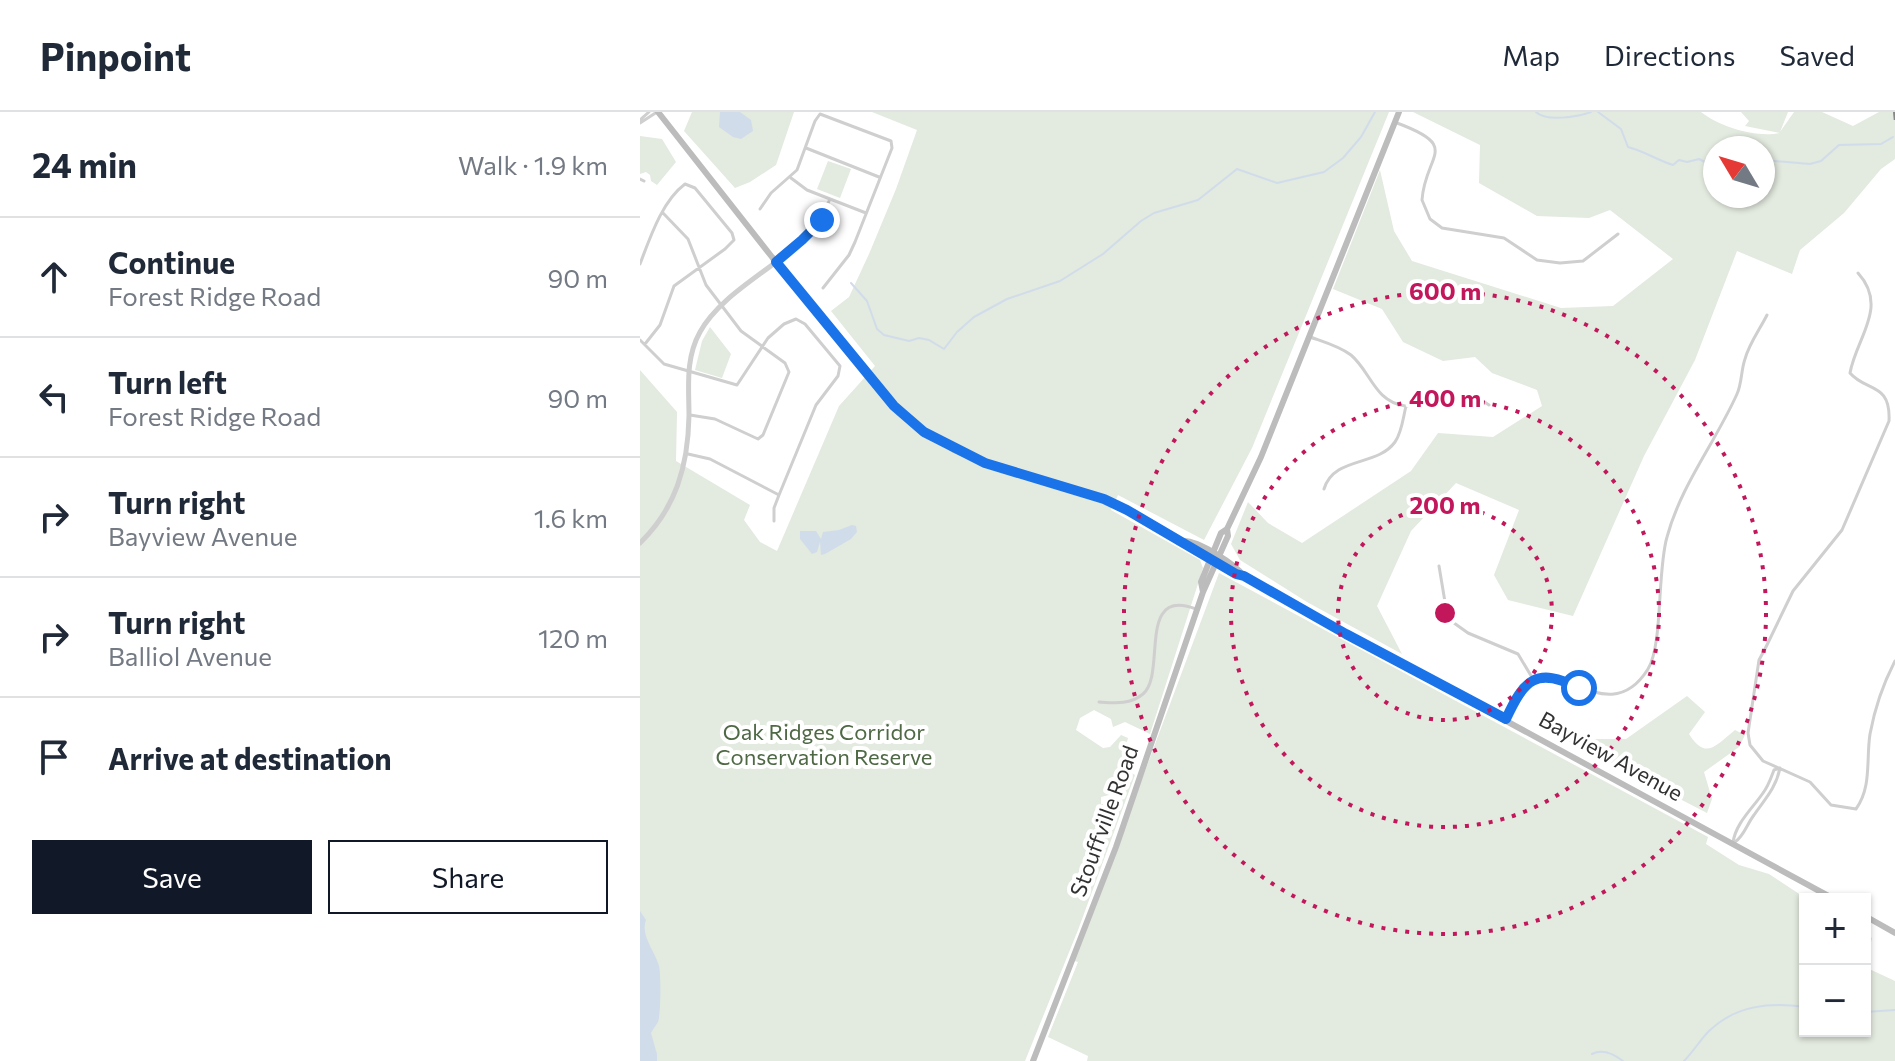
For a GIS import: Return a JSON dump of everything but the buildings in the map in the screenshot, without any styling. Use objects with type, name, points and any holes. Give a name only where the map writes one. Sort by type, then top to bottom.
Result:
[{"type":"main road","name":"Bayview Avenue","points":[[658,112],[894,406],[924,432],[954,450],[985,463],[1104,499],[1823,893]]},
{"type":"main road","name":"Stouffville Road","points":[[1033,1061],[1116,847],[1203,592],[1201,582],[1215,558],[1221,533],[1227,529],[1261,457],[1399,112]]},
{"type":"main road","points":[[1871,919],[1895,933]]},
{"type":"street","points":[[640,121],[649,112]]},
{"type":"street","points":[[640,121],[658,112]]},
{"type":"street","points":[[760,209],[771,193],[791,178],[820,114],[875,134],[892,144],[849,255],[823,288]]},
{"type":"street","points":[[1395,122],[1428,136],[1435,147],[1435,158],[1422,200],[1430,219],[1442,228],[1504,238],[1537,260],[1560,263],[1583,261],[1618,234]]},
{"type":"street","points":[[806,148],[879,177]]},
{"type":"street","points":[[791,178],[803,188],[866,213]]},
{"type":"street","points":[[640,264],[663,213],[681,187],[689,184],[732,233],[734,240],[725,249],[674,286],[660,325],[645,344]]},
{"type":"street","points":[[640,543],[659,524],[671,503],[687,454],[688,372],[700,330],[721,306],[815,228],[822,220],[830,199]]},
{"type":"street","points":[[663,213],[688,239],[706,285],[721,306],[741,331],[785,363],[789,372],[761,438],[755,439],[715,419],[689,415]]},
{"type":"street","points":[[1858,273],[1865,281],[1872,311],[1850,373],[1882,394],[1887,402],[1889,421],[1842,530],[1793,591],[1759,660],[1748,733],[1750,745],[1763,761],[1810,782],[1831,805],[1856,809],[1868,776],[1869,739],[1876,704],[1895,661]]},
{"type":"street","points":[[1506,719],[1521,689],[1533,679],[1546,676],[1595,694],[1612,694],[1633,686],[1649,667],[1655,647],[1660,572],[1670,525],[1736,395],[1747,353],[1767,315]]},
{"type":"street","points":[[640,340],[664,364],[737,385],[744,379],[762,347],[784,324],[796,319],[801,320],[840,366],[838,376],[816,405],[774,508],[774,521]]},
{"type":"street","points":[[1310,337],[1351,355],[1379,393],[1392,401],[1406,406],[1474,395],[1489,405]]},
{"type":"street","points":[[1324,489],[1326,481],[1335,472],[1393,445],[1406,406]]},
{"type":"street","points":[[687,454],[710,459],[779,495]]},
{"type":"street","points":[[1439,566],[1445,602],[1454,623],[1468,633],[1518,654],[1533,679]]},
{"type":"street","points":[[1099,702],[1124,702],[1136,699],[1147,691],[1152,677],[1156,630],[1161,618],[1176,605],[1184,604],[1196,609]]},
{"type":"street","points":[[1733,843],[1734,835],[1765,790],[1774,770],[1780,768]]},
{"type":"green space","points":[[692,112],[794,112],[776,165],[735,188],[684,131]]},
{"type":"green space","name":"Oak Ridges Corridor Conservation Reserve","points":[[872,112],[1389,112],[1252,448],[1204,540],[1118,495],[1111,510],[1200,560],[1203,568],[1150,734],[1125,722],[1113,727],[1111,719],[1094,710],[1080,718],[1076,730],[1103,748],[1110,747],[1121,735],[1128,738],[1113,794],[1101,797],[1101,804],[1114,804],[1130,772],[1135,775],[1078,930],[1025,1061],[640,1061],[640,370],[677,412],[676,461],[750,505],[744,520],[760,542],[777,551],[839,406],[875,366],[831,311],[849,297],[896,189],[917,130]]},
{"type":"green space","points":[[1413,112],[1701,112],[1739,130],[1770,134],[1780,133],[1745,126],[1749,121],[1741,112],[1788,112],[1780,132],[1794,112],[1822,112],[1853,126],[1879,112],[1895,112],[1895,159],[1881,169],[1844,213],[1800,250],[1792,274],[1737,251],[1695,360],[1644,456],[1573,616],[1508,600],[1494,575],[1519,510],[1456,483],[1411,531],[1377,606],[1402,654],[1307,602],[1240,560],[1231,544],[1248,502],[1268,523],[1302,543],[1411,471],[1438,433],[1493,437],[1542,406],[1537,390],[1492,373],[1475,357],[1443,361],[1403,342],[1382,309],[1333,289],[1380,170],[1394,231],[1412,261],[1561,308],[1613,306],[1673,259],[1610,210],[1589,218],[1537,216],[1479,183],[1480,145]]},
{"type":"green space","points":[[640,136],[662,139],[676,162],[657,185],[646,172],[640,174]]},
{"type":"green space","points":[[828,161],[851,169],[840,198],[817,189]]},
{"type":"green space","points":[[710,327],[731,354],[722,378],[695,370],[702,341]]},
{"type":"green space","points":[[1219,573],[1708,837],[1706,844],[1739,865],[1769,874],[1799,894],[1799,1037],[1871,1037],[1871,970],[1895,981],[1895,1061],[1087,1061],[1088,1056],[1048,1037],[1078,962],[1074,961]]},
{"type":"green space","points":[[1687,696],[1705,712],[1689,734],[1701,747],[1706,749],[1717,745],[1735,730],[1745,735],[1739,747],[1704,772],[1712,799],[1707,813],[1564,739],[1626,739]]},
{"type":"water","points":[[720,112],[740,112],[751,120],[753,131],[741,139],[733,137],[719,127]]},
{"type":"water","points":[[856,526],[857,532],[851,539],[825,554],[821,555],[820,542],[817,552],[812,554],[800,539],[800,531],[816,531],[821,539],[823,532]]},
{"type":"water","points":[[640,911],[646,920],[646,937],[660,970],[659,1018],[651,1033],[657,1061],[640,1061]]},
{"type":"waterway","points":[[851,283],[867,301],[877,329],[884,335],[909,341],[919,338],[929,340],[944,349],[974,317],[1007,299],[1060,281],[1103,254],[1141,221],[1154,213],[1198,200],[1237,169],[1277,183],[1324,172],[1343,158],[1361,137],[1375,112]]},
{"type":"waterway","points":[[1536,112],[1554,118],[1591,112]]},
{"type":"waterway","points":[[1598,112],[1621,129],[1628,147],[1673,165],[1679,160],[1703,161]]},
{"type":"waterway","points":[[1775,161],[1810,164],[1821,161],[1839,145],[1881,144],[1893,137]]},
{"type":"waterway","points":[[1684,1061],[1709,1031],[1730,1016],[1754,1007],[1799,1007]]},
{"type":"waterway","points":[[1871,1012],[1895,1010]]},
{"type":"waterway","points":[[1592,1054],[1608,1053],[1623,1061]]},
{"type":"railway","points":[[1894,112],[1895,123]]},
{"type":"route","points":[[822,220],[776,262],[894,406],[924,432],[954,450],[985,463],[1104,499],[1127,510],[1236,574],[1506,719],[1521,689],[1533,679],[1546,676],[1579,688]]}]
